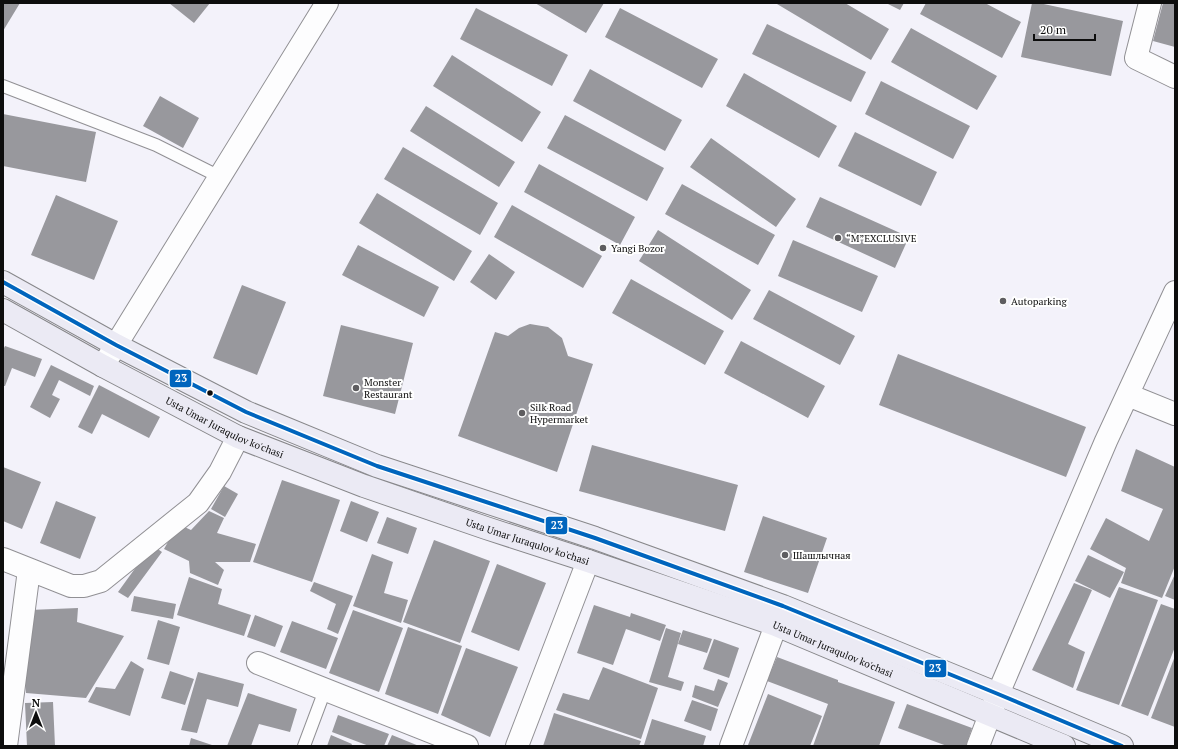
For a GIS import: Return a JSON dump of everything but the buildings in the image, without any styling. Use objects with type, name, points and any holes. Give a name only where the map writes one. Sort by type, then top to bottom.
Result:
[{"type":"main road","name":"Usta Umar Juraqulov ko'chasi","points":[[3,282],[116,345],[246,412],[377,466],[595,538],[783,606],[1122,746]]},
{"type":"main road","name":"Usta Umar Juraqulov ko'chasi","points":[[3,310],[103,366],[238,437],[364,486],[776,624],[990,716],[1064,746]]},
{"type":"street","points":[[103,366],[327,3]]},
{"type":"street","points":[[1150,3],[1136,58],[1175,77]]},
{"type":"street","points":[[978,746],[998,694],[1106,441],[1175,292]]},
{"type":"street","points":[[1128,395],[1175,414]]},
{"type":"street","points":[[3,559],[71,586],[84,586],[101,581],[198,503],[220,472],[238,437]]},
{"type":"street","points":[[517,746],[588,561]]},
{"type":"street","points":[[6,746],[29,570]]},
{"type":"street","points":[[731,746],[776,624]]},
{"type":"street","points":[[258,663],[467,746]]},
{"type":"lane","points":[[3,86],[156,145],[220,177]]},
{"type":"lane","points":[[304,746],[325,690]]},
{"type":"transit line","name":"23","points":[[3,282],[116,345],[246,412],[377,466],[595,538],[783,606],[1122,746]]},
{"type":"place","name":"“M”EXCLUSIVE","points":[[838,238]]},
{"type":"place","name":"Yangi Bozor","points":[[603,248]]},
{"type":"place","name":"Autoparking","points":[[1003,301]]},
{"type":"place","name":"Monster Restaurant","points":[[356,388]]},
{"type":"place","name":"Silk Road Hypermarket","points":[[522,413]]},
{"type":"place","name":"Шашлычная","points":[[785,555]]}]
